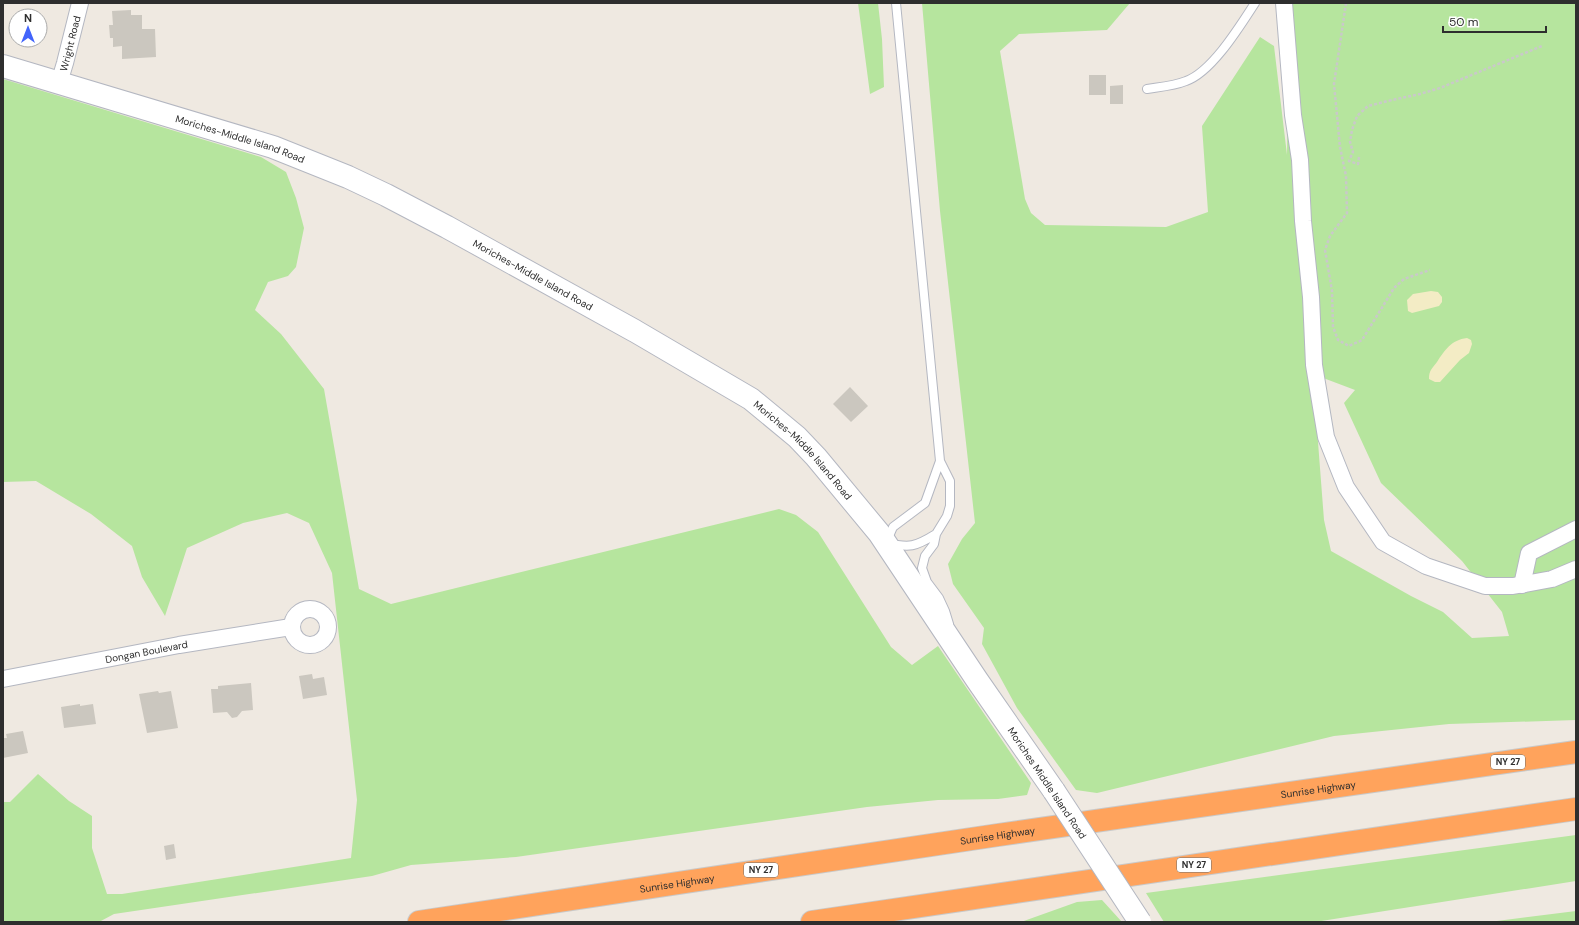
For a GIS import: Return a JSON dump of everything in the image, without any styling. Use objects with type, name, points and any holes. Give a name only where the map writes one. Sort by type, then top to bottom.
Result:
[{"type":"highway","name":"Sunrise Highway","points":[[419,922],[998,835],[1576,752]]},
{"type":"highway","name":"NY 27","points":[[812,922],[1576,809]]},
{"type":"main road","name":"Moriches-Middle Island Road","points":[[3,66],[233,134],[318,164],[386,195],[447,227],[635,331],[751,399],[779,421],[816,457],[886,543],[954,645]]},
{"type":"main road","name":"Moriches Middle Island Road","points":[[954,645],[1054,791],[1140,922]]},
{"type":"street","name":"Wright Road","points":[[59,83],[80,3]]},
{"type":"street","points":[[1284,3],[1293,115],[1300,160],[1303,221],[1311,297],[1314,365],[1326,437],[1346,487],[1383,542],[1426,566],[1485,586],[1522,585],[1552,579],[1576,569]]},
{"type":"street","points":[[1522,585],[1529,553],[1576,529]]},
{"type":"street","name":"Dongan Boulevard","points":[[3,679],[179,646],[291,627]]},
{"type":"lane","points":[[896,3],[940,461],[950,481],[950,506],[936,534],[934,544],[925,556],[922,568],[927,582],[936,594],[945,611],[954,645]]},
{"type":"lane","points":[[1147,89],[1187,81],[1209,66],[1229,41],[1255,3]]},
{"type":"lane","points":[[936,534],[918,545],[903,546],[886,543],[893,527],[925,503],[940,461]]},
{"type":"path","points":[[1346,3],[1334,84],[1340,147],[1346,176],[1347,213],[1330,236],[1325,250],[1332,291],[1333,327],[1338,340],[1349,346],[1362,340],[1394,288],[1404,279],[1430,270]]},
{"type":"path","points":[[1359,157],[1358,164],[1349,161],[1352,152],[1350,142],[1352,130],[1357,116],[1368,106],[1420,94],[1474,75],[1542,46]]},
{"type":"green space","points":[[858,3],[878,3],[882,39],[884,87],[870,94]]},
{"type":"green space","points":[[922,3],[1130,3],[1107,30],[1019,34],[1000,51],[1025,199],[1031,213],[1045,225],[1166,227],[1208,212],[1202,126],[1260,37],[1274,46],[1287,155],[1289,3],[1576,3],[1576,720],[1449,724],[1334,736],[1097,793],[1076,790],[1017,708],[982,644],[984,628],[953,584],[948,564],[962,539],[975,523],[940,211]],"holes":[[[1310,373],[1355,390],[1344,403],[1381,483],[1462,561],[1502,612],[1509,636],[1472,638],[1443,612],[1411,596],[1331,551],[1324,520],[1316,416]]]},
{"type":"green space","points":[[3,79],[261,157],[286,172],[296,198],[304,228],[296,267],[288,276],[268,282],[255,310],[281,334],[324,389],[359,589],[391,604],[779,509],[796,515],[818,532],[891,647],[912,665],[938,646],[1031,783],[1027,795],[998,799],[938,800],[867,807],[516,857],[411,865],[372,876],[114,914],[99,922],[3,922],[3,802],[10,802],[38,774],[69,801],[92,816],[92,848],[107,894],[122,894],[351,858],[357,800],[332,573],[309,523],[287,513],[243,523],[187,548],[165,616],[142,577],[132,546],[91,514],[36,481],[3,482]]},
{"type":"green space","points":[[1576,835],[1576,881],[1315,922],[1164,922],[1146,893]]},
{"type":"green space","points":[[1102,900],[1122,922],[1021,922],[1077,902]]},
{"type":"green space","points":[[1576,911],[1576,922],[1489,922]]},
{"type":"sand","points":[[1431,291],[1438,292],[1442,297],[1442,302],[1439,306],[1412,313],[1408,311],[1407,300],[1413,294]]},
{"type":"sand","points":[[1467,338],[1471,340],[1472,344],[1469,353],[1460,360],[1440,382],[1435,382],[1429,379],[1431,370],[1446,350],[1453,343]]},
{"type":"building","points":[[131,10],[131,15],[142,15],[142,29],[155,29],[156,57],[122,59],[122,46],[113,47],[113,38],[110,38],[109,25],[113,25],[112,11]]},
{"type":"building","points":[[1089,75],[1106,75],[1106,95],[1089,95]]},
{"type":"building","points":[[1123,85],[1123,104],[1110,104],[1110,86]]},
{"type":"building","points":[[850,387],[868,406],[851,422],[833,404]]},
{"type":"building","points":[[312,674],[313,679],[324,677],[327,695],[303,699],[299,676]]},
{"type":"building","points":[[251,683],[253,710],[242,711],[237,717],[232,718],[227,712],[213,713],[211,689],[218,689],[218,686]]},
{"type":"building","points":[[158,691],[159,693],[171,691],[178,728],[147,733],[139,694]]},
{"type":"building","points":[[80,704],[80,706],[93,704],[96,724],[64,728],[61,707]]},
{"type":"building","points":[[23,731],[28,753],[3,758],[3,738],[7,738],[6,734]]},
{"type":"building","points":[[174,844],[176,858],[166,860],[164,846]]}]
